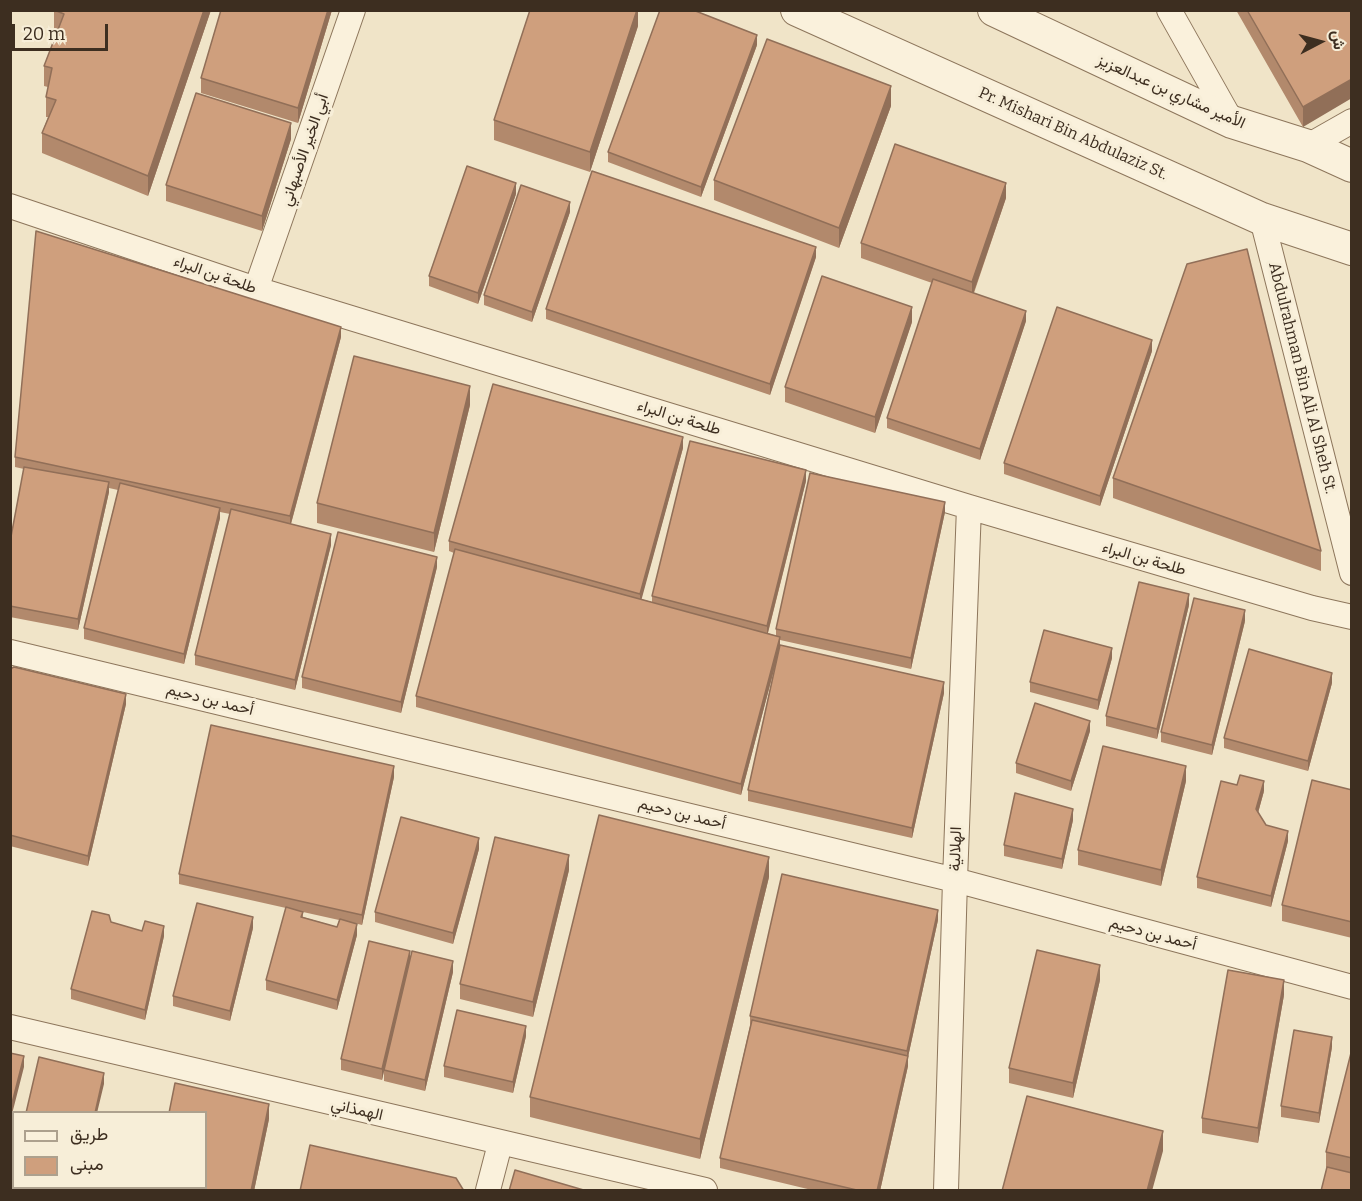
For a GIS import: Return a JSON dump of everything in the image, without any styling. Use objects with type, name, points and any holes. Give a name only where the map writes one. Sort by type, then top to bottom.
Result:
[{"type":"street","name":"أبي الخير الأصبهاني","points":[[256,289],[353,10]]},
{"type":"street","name":"Pr. Mishari Bin Abdulaziz St.","points":[[797,10],[1262,219],[1352,249]]},
{"type":"street","name":"الأمير مشاري بن عبدالعزيز","points":[[994,10],[1232,122],[1308,146],[1352,166]]},
{"type":"street","points":[[1169,10],[1232,122]]},
{"type":"street","points":[[1308,146],[1352,121]]},
{"type":"street","name":"طلحة بن البراء","points":[[10,206],[256,289],[969,507],[1312,608],[1352,617]]},
{"type":"street","name":"Abdulrahman Bin Ali Al Sheh St.","points":[[1262,219],[1352,573]]},
{"type":"street","name":"الهلالية","points":[[946,1191],[969,507]]},
{"type":"street","name":"أحمد بن دحيم","points":[[10,652],[955,880],[1352,987]]},
{"type":"street","name":"الهمذاني","points":[[10,1027],[705,1191]]},
{"type":"street","points":[[489,1191],[500,1144]]},
{"type":"building","points":[[54,10],[204,10],[148,176],[42,133],[56,100],[46,97],[52,68],[44,66],[64,14]]},
{"type":"building","points":[[221,10],[328,10],[298,108],[201,78]]},
{"type":"building","points":[[530,10],[637,10],[590,152],[494,120]]},
{"type":"building","points":[[660,10],[693,10],[757,35],[701,187],[608,152]]},
{"type":"building","points":[[1247,10],[1352,10],[1352,79],[1303,107]]},
{"type":"building","points":[[767,39],[891,86],[839,228],[714,180]]},
{"type":"building","points":[[196,93],[291,123],[262,216],[166,185]]},
{"type":"building","points":[[895,144],[1006,183],[972,282],[861,243]]},
{"type":"building","points":[[467,166],[516,183],[478,293],[429,276]]},
{"type":"building","points":[[592,171],[816,247],[770,384],[546,309]]},
{"type":"building","points":[[521,185],[570,202],[532,312],[484,295]]},
{"type":"building","points":[[36,231],[341,327],[290,516],[15,457]]},
{"type":"building","points":[[1247,249],[1321,551],[1113,478],[1187,264]]},
{"type":"building","points":[[822,276],[912,307],[875,417],[785,387]]},
{"type":"building","points":[[933,279],[1026,311],[980,449],[887,418]]},
{"type":"building","points":[[1057,307],[1152,340],[1100,496],[1004,463]]},
{"type":"building","points":[[354,356],[470,386],[434,533],[317,503]]},
{"type":"building","points":[[493,384],[683,437],[640,594],[449,541]]},
{"type":"building","points":[[690,441],[806,470],[767,626],[652,596]]},
{"type":"building","points":[[24,467],[109,482],[78,619],[10,606],[10,542]]},
{"type":"building","points":[[810,473],[945,502],[911,658],[776,629]]},
{"type":"building","points":[[120,483],[220,508],[184,654],[84,628]]},
{"type":"building","points":[[231,509],[331,534],[295,680],[195,655]]},
{"type":"building","points":[[338,532],[437,557],[401,702],[302,677]]},
{"type":"building","points":[[455,549],[780,637],[741,784],[416,696]]},
{"type":"building","points":[[1139,582],[1189,594],[1157,729],[1106,716]]},
{"type":"building","points":[[1194,598],[1245,610],[1212,745],[1161,732]]},
{"type":"building","points":[[1044,630],[1112,648],[1098,700],[1030,682]]},
{"type":"building","points":[[780,645],[944,682],[912,828],[748,790]]},
{"type":"building","points":[[1249,649],[1332,673],[1308,761],[1224,738]]},
{"type":"building","points":[[14,667],[126,694],[88,856],[10,835],[10,669]]},
{"type":"building","points":[[1035,703],[1090,721],[1071,781],[1016,763]]},
{"type":"building","points":[[211,725],[394,766],[362,915],[179,874]]},
{"type":"building","points":[[1103,746],[1186,766],[1161,870],[1078,850]]},
{"type":"building","points":[[1240,775],[1264,781],[1256,809],[1266,825],[1288,831],[1271,896],[1197,877],[1221,781],[1237,785]]},
{"type":"building","points":[[1312,780],[1352,790],[1352,922],[1282,905]]},
{"type":"building","points":[[1015,793],[1073,809],[1062,859],[1004,845]]},
{"type":"building","points":[[599,815],[769,857],[700,1139],[530,1097]]},
{"type":"building","points":[[401,817],[479,838],[453,933],[375,912]]},
{"type":"building","points":[[495,837],[569,855],[533,1002],[460,984]]},
{"type":"building","points":[[782,874],[938,910],[907,1051],[750,1016]]},
{"type":"building","points":[[197,903],[253,917],[230,1011],[173,996]]},
{"type":"building","points":[[286,907],[303,912],[301,917],[337,927],[340,919],[357,924],[337,1000],[266,980]]},
{"type":"building","points":[[92,911],[109,915],[111,922],[142,931],[145,921],[164,926],[145,1010],[71,989]]},
{"type":"building","points":[[369,941],[410,951],[382,1069],[341,1059]]},
{"type":"building","points":[[1037,950],[1100,965],[1073,1083],[1009,1068]]},
{"type":"building","points":[[412,951],[453,961],[425,1080],[384,1070]]},
{"type":"building","points":[[1228,970],[1284,980],[1258,1128],[1202,1118]]},
{"type":"building","points":[[457,1010],[526,1026],[513,1082],[444,1066]]},
{"type":"building","points":[[752,1020],[908,1056],[877,1191],[861,1191],[720,1158]]},
{"type":"building","points":[[1294,1030],[1332,1037],[1319,1113],[1281,1106]]},
{"type":"building","points":[[1352,1049],[1352,1158],[1326,1152]]},
{"type":"building","points":[[10,1053],[24,1056],[10,1111]]},
{"type":"building","points":[[39,1057],[104,1073],[95,1111],[26,1111]]},
{"type":"building","points":[[175,1083],[269,1104],[251,1191],[186,1189],[207,1189],[207,1111],[169,1111]]},
{"type":"building","points":[[1027,1096],[1163,1131],[1147,1191],[1002,1191]]},
{"type":"building","points":[[310,1145],[456,1178],[464,1191],[300,1191]]},
{"type":"building","points":[[1327,1167],[1352,1173],[1352,1191],[1321,1191]]},
{"type":"building","points":[[515,1170],[587,1191],[509,1191]]},
{"type":"building","points":[[12,1172],[12,1189],[77,1189],[76,1191],[10,1191]]},
{"type":"building","points":[[94,1189],[140,1189],[139,1191],[93,1191]]}]
